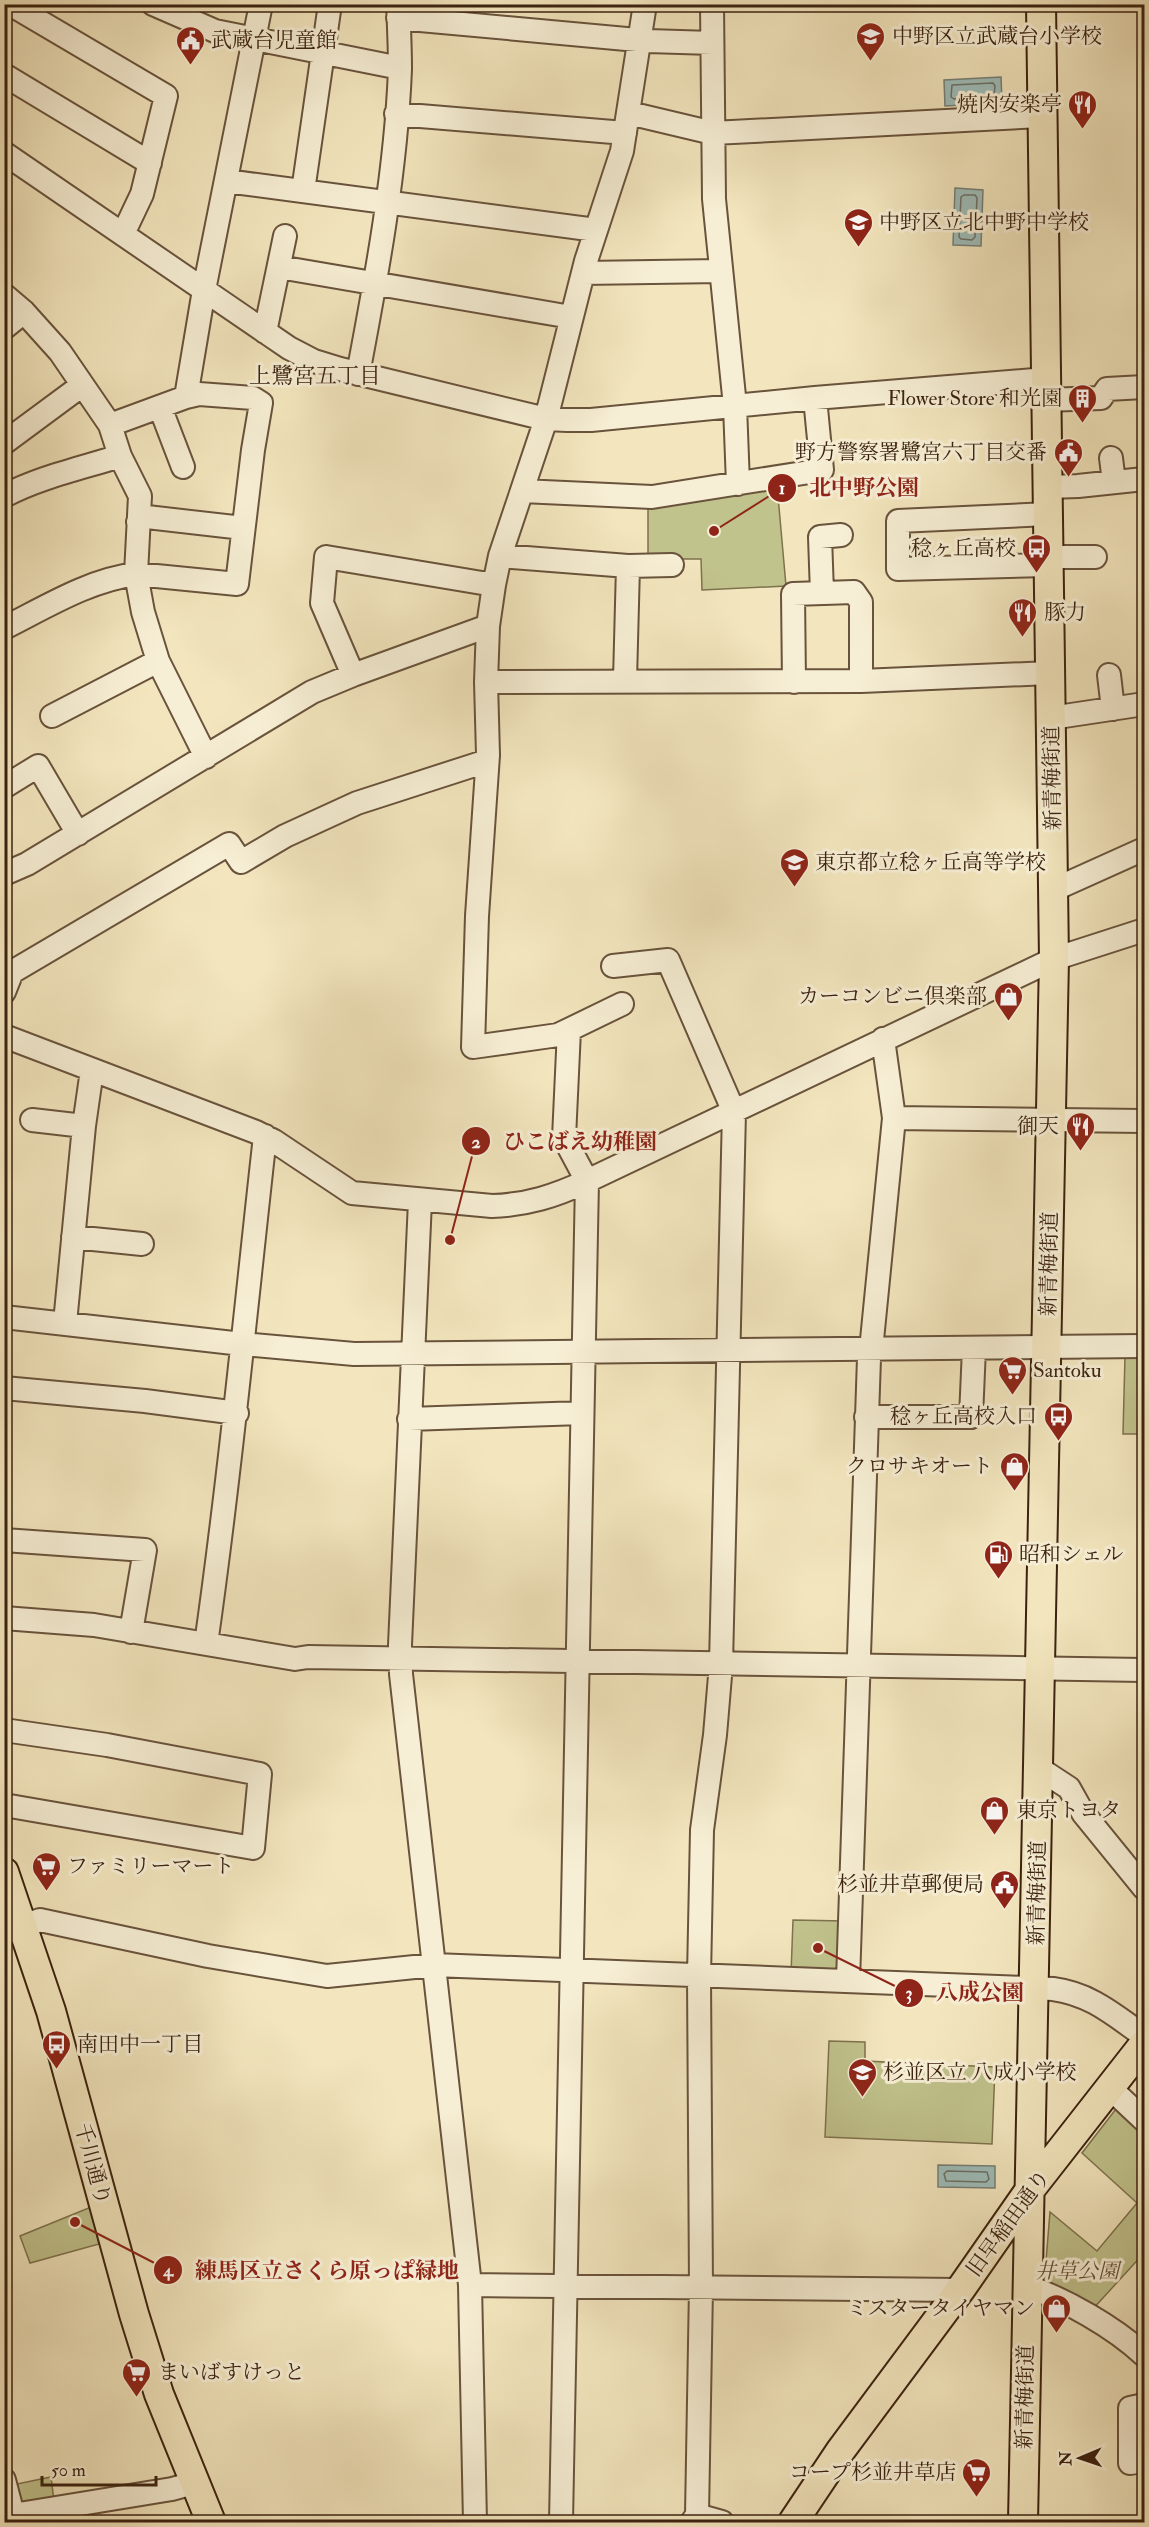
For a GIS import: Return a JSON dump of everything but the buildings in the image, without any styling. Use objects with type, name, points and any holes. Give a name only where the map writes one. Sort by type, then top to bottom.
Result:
[{"type":"main road","name":"新青梅街道","points":[[1023,2523],[1040,1769],[1054,959],[1042,116],[1044,5]]},
{"type":"main road","name":"千川通り","points":[[4,1872],[14,1929],[54,2022],[134,2314],[159,2394],[211,2523]]},
{"type":"main road","name":"旧早稲田通り","points":[[792,2523],[841,2450],[960,2290],[1029,2191],[1144,2044]]},
{"type":"street","points":[[10,4],[166,96],[142,194],[123,234]]},
{"type":"street","points":[[153,4],[214,32],[400,68]]},
{"type":"street","points":[[186,397],[204,290],[261,4]]},
{"type":"street","points":[[303,191],[330,4]]},
{"type":"street","points":[[622,1004],[558,1035],[473,1047],[477,916],[487,761],[488,626],[494,583],[500,556],[546,419],[571,317],[622,151],[645,4]]},
{"type":"street","points":[[712,4],[714,199],[735,405],[738,484]]},
{"type":"street","points":[[358,374],[375,284],[396,114],[400,68],[398,11],[640,40],[712,43]]},
{"type":"street","points":[[4,75],[150,164]]},
{"type":"street","points":[[396,114],[627,123],[713,133],[1042,116]]},
{"type":"street","points":[[4,153],[265,332],[314,361],[358,374],[546,419],[591,420],[815,398],[1046,389],[1101,398],[1104,384],[1107,389],[1144,387]]},
{"type":"street","points":[[226,181],[596,230]]},
{"type":"street","points":[[265,332],[285,236]]},
{"type":"street","points":[[279,267],[571,317]]},
{"type":"street","points":[[584,273],[721,271]]},
{"type":"street","points":[[4,295],[24,312],[60,351],[81,386],[110,426],[120,456],[140,496],[136,574],[143,612],[158,661],[206,757]]},
{"type":"street","points":[[4,328],[24,312]]},
{"type":"street","points":[[4,443],[81,386]]},
{"type":"street","points":[[4,628],[73,593],[124,576],[136,574],[237,584],[261,403],[254,398],[199,394],[110,426]]},
{"type":"street","points":[[522,491],[652,497],[822,470],[815,398]]},
{"type":"street","points":[[160,407],[183,467]]},
{"type":"street","points":[[4,496],[58,475],[120,456]]},
{"type":"street","points":[[1111,458],[1114,482]]},
{"type":"street","points":[[1095,556],[1048,561],[898,569],[898,521],[1048,500],[1114,482],[1144,479]]},
{"type":"street","points":[[138,522],[147,517],[243,528]]},
{"type":"street","points":[[822,593],[820,537],[842,535]]},
{"type":"street","points":[[500,556],[628,566],[672,565]]},
{"type":"street","points":[[353,675],[322,603],[326,557],[482,583],[494,583]]},
{"type":"street","points":[[625,680],[628,566]]},
{"type":"street","points":[[794,682],[793,594],[854,592],[861,602],[861,681]]},
{"type":"street","points":[[4,874],[27,864],[78,834],[312,692],[488,626]]},
{"type":"street","points":[[52,716],[158,661]]},
{"type":"street","points":[[486,682],[861,681],[1050,673]]},
{"type":"street","points":[[1109,675],[1113,709]]},
{"type":"street","points":[[1051,718],[1144,704]]},
{"type":"street","points":[[4,992],[12,972],[230,843],[241,862],[285,836],[357,803],[487,761]]},
{"type":"street","points":[[4,787],[39,766],[78,834]]},
{"type":"street","points":[[1053,890],[1144,849]]},
{"type":"street","points":[[4,1036],[265,1136],[352,1193],[512,1206],[554,1196],[587,1181],[1054,959],[1144,930]]},
{"type":"street","points":[[613,966],[668,960],[734,1112],[721,1664],[715,1735],[702,1830],[699,1976],[701,2287],[695,2519],[722,2523]]},
{"type":"street","points":[[561,2523],[587,1181],[564,1138],[569,1030]]},
{"type":"street","points":[[848,1981],[869,1358],[872,1350],[894,1118],[883,1039]]},
{"type":"street","points":[[65,1323],[84,1126],[93,1070]]},
{"type":"street","points":[[894,1118],[1144,1121]]},
{"type":"street","points":[[32,1120],[84,1126]]},
{"type":"street","points":[[206,1644],[237,1413],[242,1344],[265,1136]]},
{"type":"street","points":[[420,1200],[400,1659],[470,2285],[475,2523]]},
{"type":"street","points":[[74,1237],[142,1244]]},
{"type":"street","points":[[4,1317],[242,1344],[354,1354],[1144,1346]]},
{"type":"street","points":[[866,1417],[971,1417],[974,1348]]},
{"type":"street","points":[[4,1388],[145,1401],[237,1413]]},
{"type":"street","points":[[409,1419],[582,1413]]},
{"type":"street","points":[[4,1539],[145,1550],[131,1632]]},
{"type":"street","points":[[4,1618],[94,1624],[295,1659],[308,1657],[1144,1670]]},
{"type":"street","points":[[4,1730],[107,1745],[260,1774],[253,1848],[4,1805]]},
{"type":"street","points":[[1040,1769],[1069,1788],[1083,1813],[1144,1888]]},
{"type":"street","points":[[14,1929],[40,1920],[208,1956],[327,1976],[434,1965],[1035,1988],[1080,1994],[1091,1999],[1144,2036]]},
{"type":"street","points":[[1110,2088],[1144,2120]]},
{"type":"street","points":[[470,2285],[960,2290]]},
{"type":"street","points":[[1027,2286],[1046,2293],[1085,2315],[1130,2342],[1144,2355]]},
{"type":"street","points":[[1144,2405],[1130,2408],[1130,2463],[1144,2461]]},
{"type":"street","points":[[4,2480],[14,2519],[194,2483]]},
{"type":"green space","points":[[777,485],[786,586],[702,590],[701,559],[648,559],[648,503]]},
{"type":"green space","points":[[1125,1356],[1144,1356],[1144,1434],[1123,1434]]},
{"type":"green space","points":[[793,1920],[844,1921],[843,1976],[791,1974]]},
{"type":"green space","points":[[829,2041],[865,2042],[865,2061],[995,2067],[992,2144],[825,2137]]},
{"type":"green space","name":"井草公園","points":[[1119,2105],[1144,2128],[1144,2253],[1091,2311],[1044,2285],[1050,2212],[1097,2251],[1137,2203],[1082,2153]]},
{"type":"green space","points":[[91,2207],[99,2244],[30,2263],[20,2236]]},
{"type":"green space","points":[[51,2477],[54,2501],[18,2508],[12,2485]]},
{"type":"water","points":[[1001,77],[1002,103],[945,106],[944,80]]},
{"type":"water","points":[[955,188],[983,190],[981,246],[953,245]]},
{"type":"water","points":[[938,2165],[995,2166],[995,2188],[938,2187]]},
{"type":"place","name":"中野区立武蔵台小学校","points":[[871,62]]},
{"type":"place","name":"武蔵台児童館","points":[[190,66]]},
{"type":"place","name":"焼肉安楽亭","points":[[1083,130]]},
{"type":"place","name":"中野区立北中野中学校","points":[[858,248]]},
{"type":"place","name":"Flower Store 和光園","points":[[1083,424]]},
{"type":"place","name":"野方警察署鷺宮六丁目交番","points":[[1068,478]]},
{"type":"place","name":"北中野公園","points":[[714,531]]},
{"type":"place","name":"稔ヶ丘高校","points":[[1037,574]]},
{"type":"place","name":"豚力","points":[[1023,638]]},
{"type":"place","name":"東京都立稔ヶ丘高等学校","points":[[794,888]]},
{"type":"place","name":"カーコンビニ倶楽部","points":[[1008,1022]]},
{"type":"place","name":"御天","points":[[1080,1152]]},
{"type":"place","name":"ひこばえ幼稚園","points":[[450,1240]]},
{"type":"place","name":"Santoku","points":[[1012,1396]]},
{"type":"place","name":"稔ヶ丘高校入口","points":[[1058,1442]]},
{"type":"place","name":"クロサキオート","points":[[1014,1492]]},
{"type":"place","name":"昭和シェル","points":[[998,1580]]},
{"type":"place","name":"東京トヨタ","points":[[995,1836]]},
{"type":"place","name":"ファミリーマート","points":[[46,1892]]},
{"type":"place","name":"杉並井草郵便局","points":[[1005,1910]]},
{"type":"place","name":"八成公園","points":[[818,1948]]},
{"type":"place","name":"南田中一丁目","points":[[56,2070]]},
{"type":"place","name":"杉並区立 八成小学校","points":[[862,2098]]},
{"type":"place","name":"練馬区立さくら原っぱ緑地","points":[[75,2222]]},
{"type":"place","name":"ミスタータイヤマン","points":[[1056,2334]]},
{"type":"place","name":"まいばすけっと","points":[[137,2398]]},
{"type":"place","name":"コープ杉並井草店","points":[[977,2498]]},
{"type":"district","name":"上鷺宮五丁目","points":[[315,375]]}]
